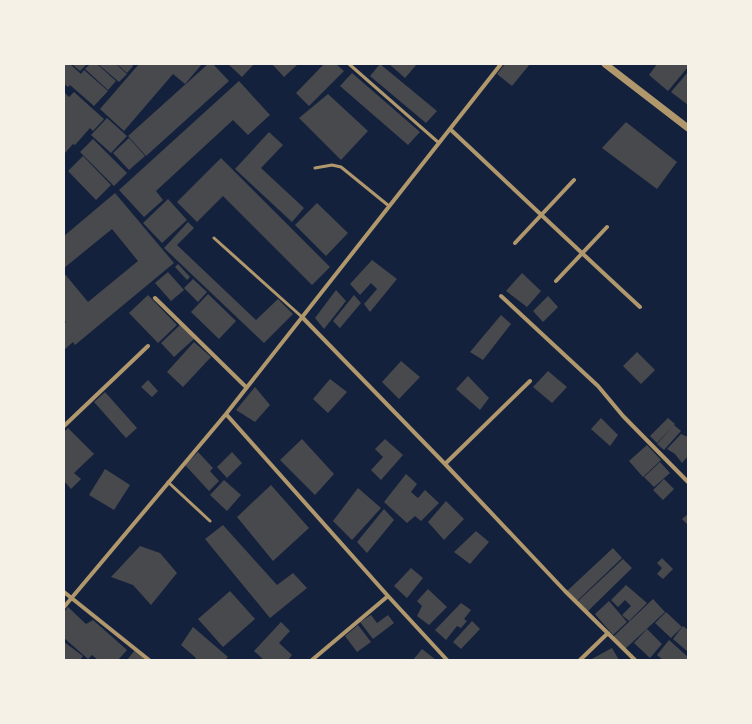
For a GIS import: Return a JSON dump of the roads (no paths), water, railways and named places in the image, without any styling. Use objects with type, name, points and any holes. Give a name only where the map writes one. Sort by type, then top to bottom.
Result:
[{"type":"street","points":[[64,607],[226,414],[501,64]]},
{"type":"street","points":[[605,64],[688,128]]},
{"type":"street","points":[[450,130],[640,307]]},
{"type":"street","points":[[515,243],[574,180]]},
{"type":"street","points":[[556,281],[607,227]]},
{"type":"street","points":[[501,296],[598,386],[623,416],[688,482]]},
{"type":"street","points":[[155,298],[246,388]]},
{"type":"street","points":[[302,317],[445,464],[565,591],[635,660]]},
{"type":"street","points":[[64,426],[148,346]]},
{"type":"street","points":[[445,464],[530,381]]},
{"type":"street","points":[[226,414],[447,660]]},
{"type":"street","points":[[64,592],[149,660]]},
{"type":"street","points":[[312,660],[388,596]]},
{"type":"street","points":[[580,660],[608,633]]},
{"type":"lane","points":[[349,64],[439,142]]},
{"type":"lane","points":[[315,168],[332,165],[341,167],[389,206]]},
{"type":"lane","points":[[214,238],[302,317]]},
{"type":"lane","points":[[168,482],[210,521]]}]
